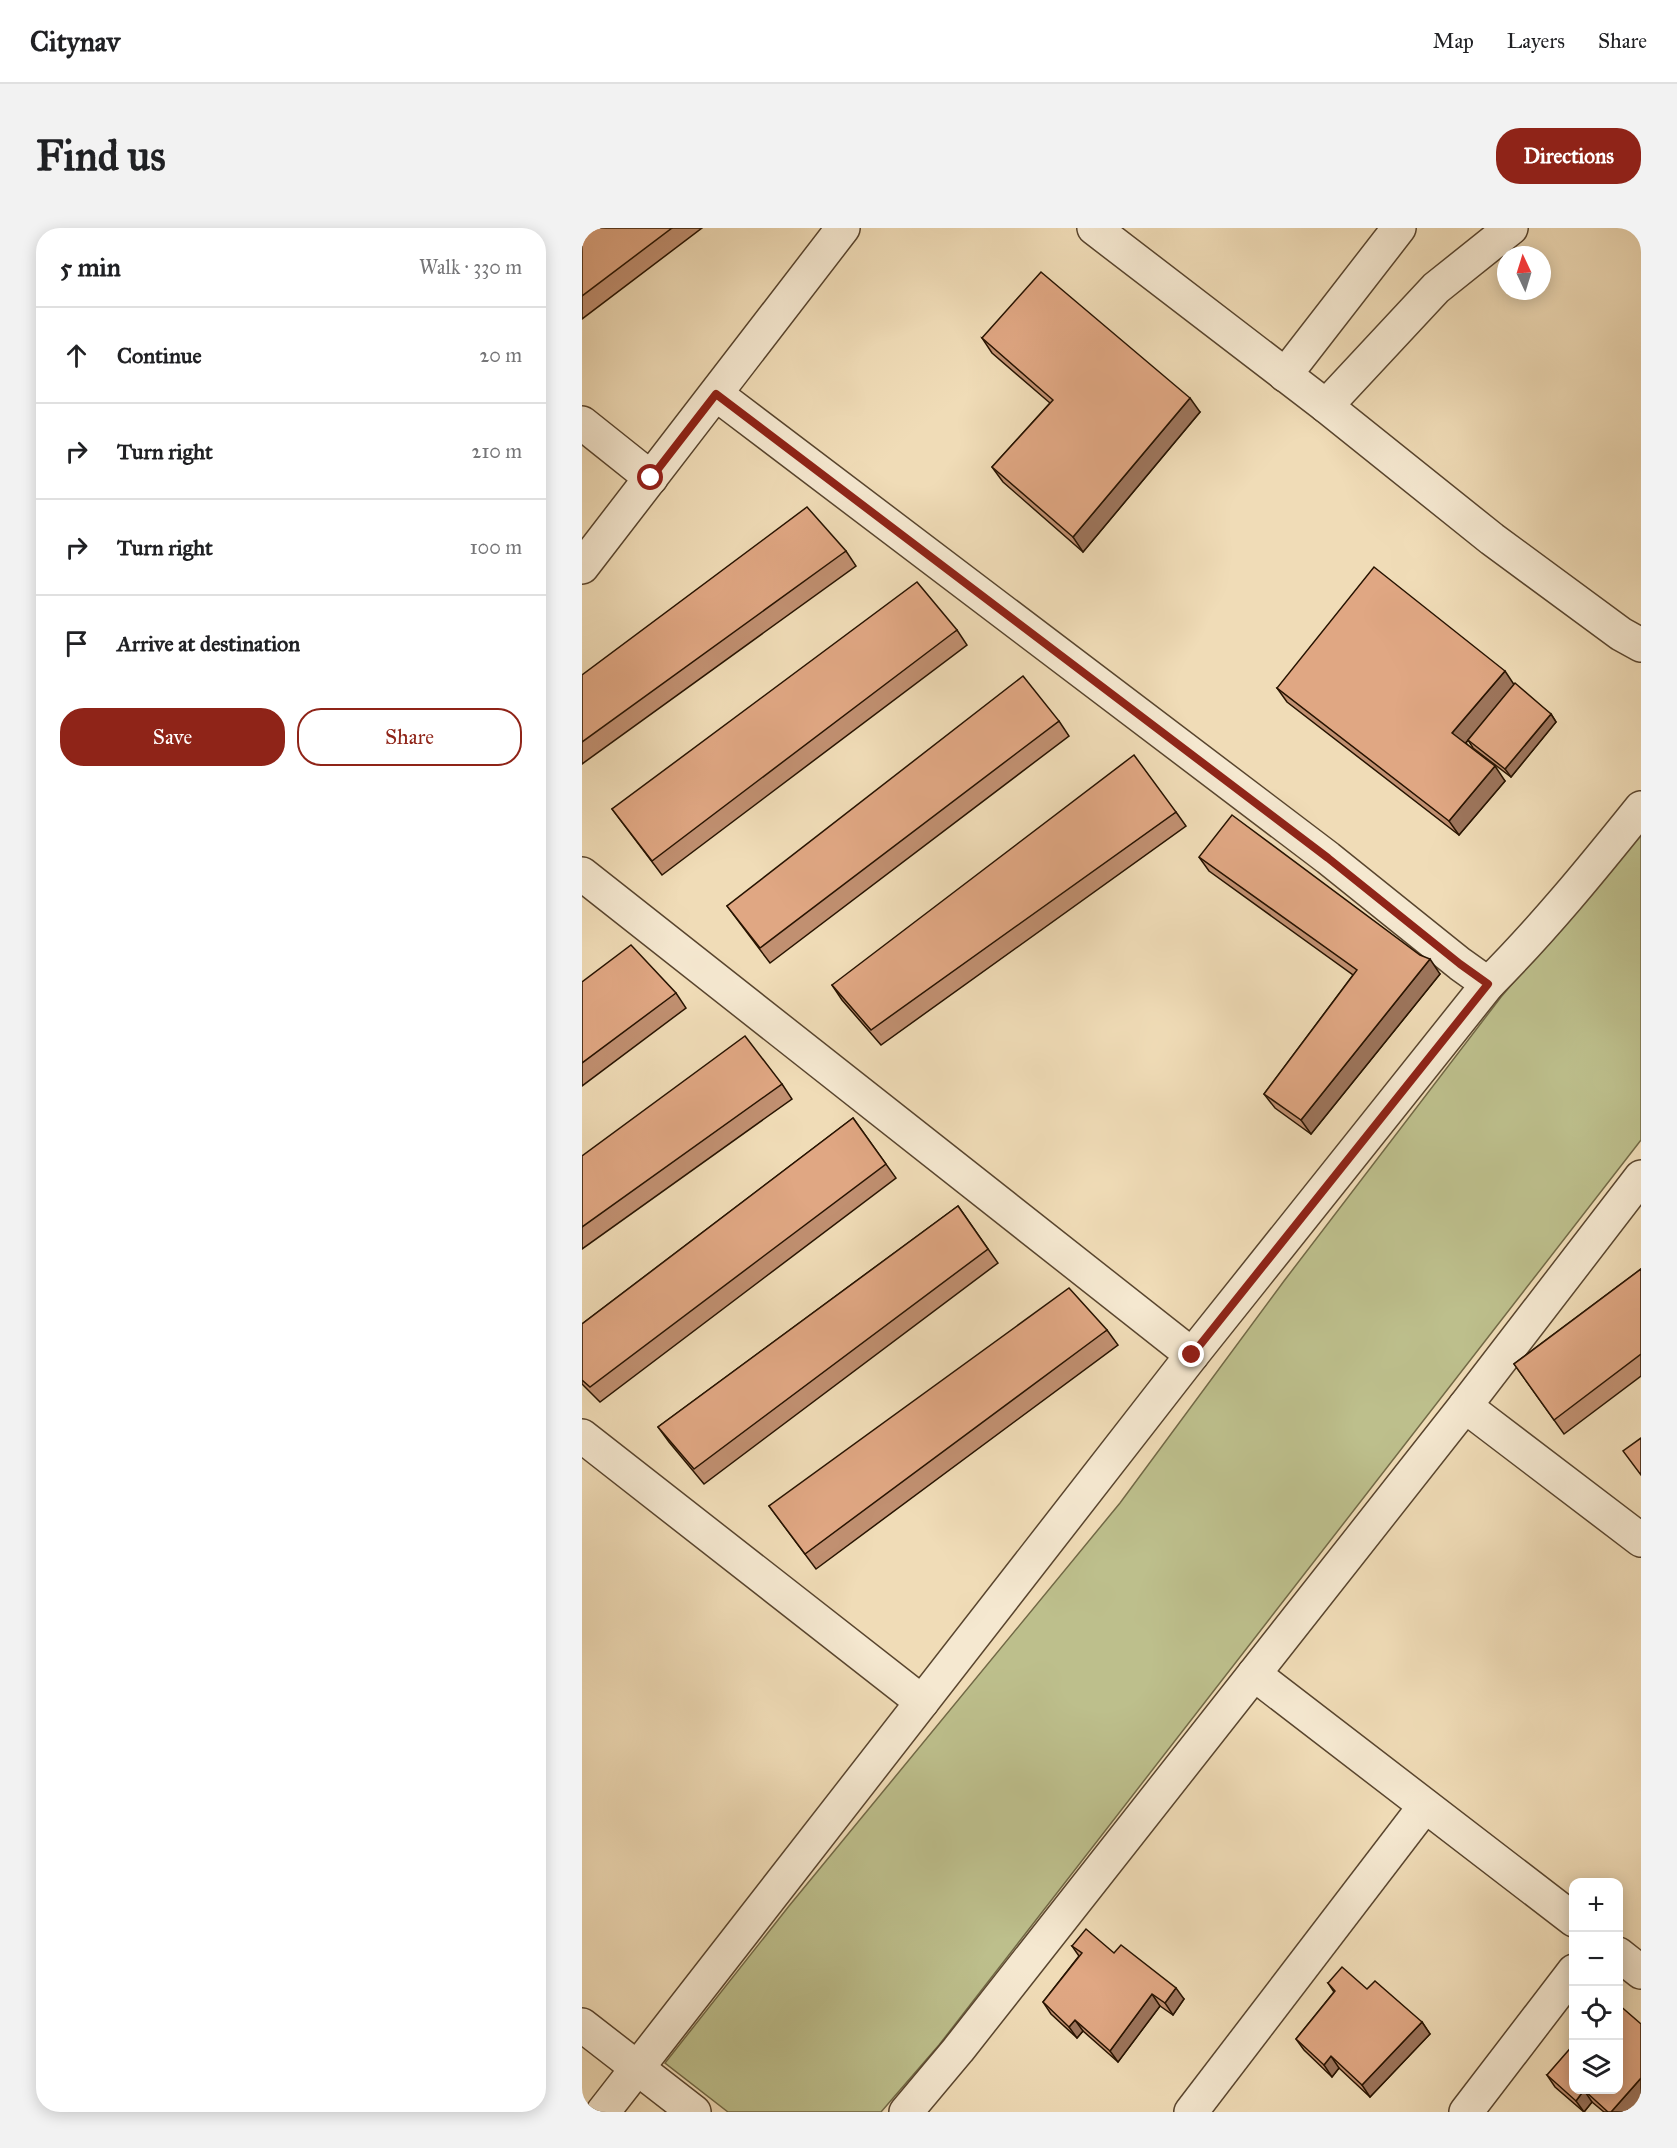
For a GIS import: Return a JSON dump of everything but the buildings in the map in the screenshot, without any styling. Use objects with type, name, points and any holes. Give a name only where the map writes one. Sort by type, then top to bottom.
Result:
[{"type":"street","points":[[582,567],[843,228]]},
{"type":"street","points":[[1094,228],[1326,406],[1492,539],[1621,634],[1641,645]]},
{"type":"street","points":[[1285,375],[1399,228]]},
{"type":"street","points":[[1326,406],[1436,288],[1511,228]]},
{"type":"street","points":[[716,394],[1328,858],[1488,984]]},
{"type":"street","points":[[582,423],[651,478]]},
{"type":"street","points":[[603,2112],[1192,1355],[1488,984],[1520,953],[1641,808]]},
{"type":"street","points":[[582,874],[1192,1355]]},
{"type":"street","points":[[906,2112],[958,2050],[1465,1406],[1641,1177]]},
{"type":"street","points":[[1465,1406],[1641,1540]]},
{"type":"street","points":[[582,1436],[922,1702]]},
{"type":"street","points":[[1254,1674],[1569,1916]]},
{"type":"street","points":[[1191,2112],[1425,1806]]},
{"type":"street","points":[[1623,1958],[1641,1972]]},
{"type":"street","points":[[1466,2112],[1569,1978]]},
{"type":"street","points":[[582,2025],[694,2112]]},
{"type":"green space","points":[[1641,833],[1641,1140],[939,2045],[881,2112],[728,2112],[665,2063],[789,1906],[1120,1503],[1284,1281],[1501,997]]},
{"type":"route","points":[[651,478],[716,394],[1328,858],[1488,984],[1192,1355]]}]
